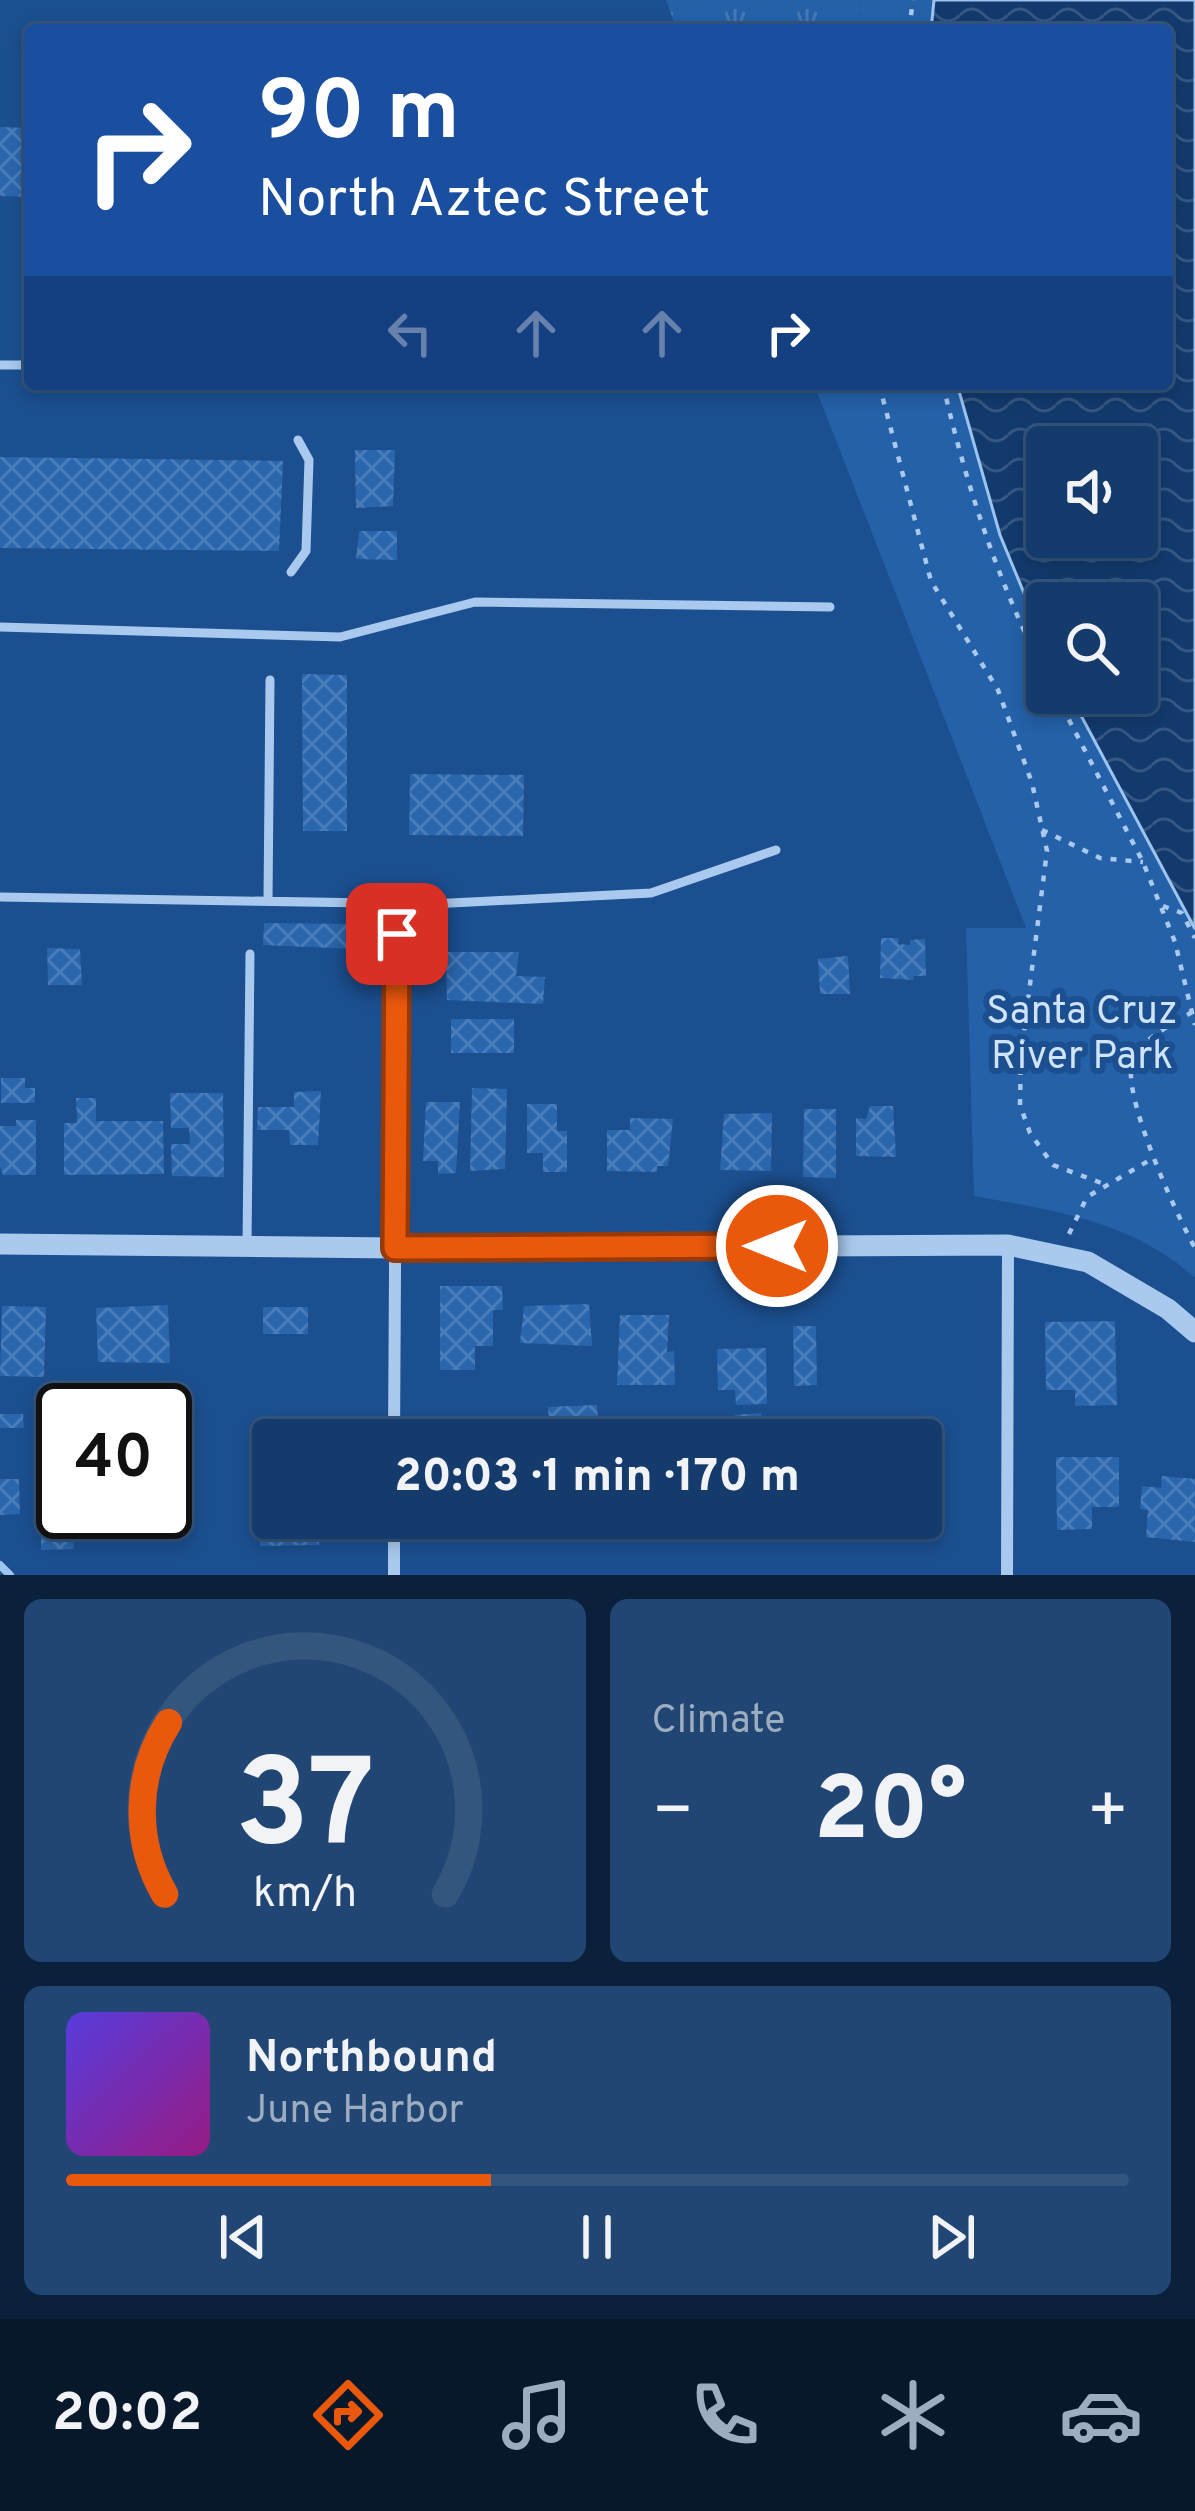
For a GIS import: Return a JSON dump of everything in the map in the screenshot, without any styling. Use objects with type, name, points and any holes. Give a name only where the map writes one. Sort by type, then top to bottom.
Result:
[{"type":"street","points":[[394,1419],[397,934]]},
{"type":"street","points":[[0,1244],[395,1248],[1008,1244],[1088,1262],[1168,1309],[1195,1332]]},
{"type":"street","points":[[1007,1575],[1008,1244]]},
{"type":"street","points":[[394,1539],[394,1575]]},
{"type":"lane","points":[[291,572],[306,551],[309,460],[298,440]]},
{"type":"lane","points":[[0,627],[340,637],[475,602],[830,607]]},
{"type":"lane","points":[[268,901],[270,680]]},
{"type":"lane","points":[[0,897],[431,904],[651,893],[776,850]]},
{"type":"lane","points":[[247,1246],[250,954]]},
{"type":"path","points":[[881,390],[932,581],[998,690],[1033,784],[1047,851],[1020,1106],[1030,1133],[1053,1165],[1104,1184]]},
{"type":"path","points":[[944,390],[960,460],[994,561],[1026,632]]},
{"type":"path","points":[[1066,714],[1143,862],[1175,942],[1195,1025]]},
{"type":"path","points":[[1042,830],[1100,858],[1143,862]]},
{"type":"path","points":[[1160,904],[1182,913],[1195,938]]},
{"type":"path","points":[[1192,1012],[1144,1044],[1132,1062],[1128,1080],[1195,1248]]},
{"type":"path","points":[[1058,1255],[1088,1197],[1155,1156]]},
{"type":"green space","points":[[666,0],[861,0],[859,24],[675,24]]},
{"type":"green space","name":"Santa Cruz River Park","points":[[861,0],[1195,0],[1195,1278],[1119,1231],[1062,1213],[974,1196],[966,928],[1026,928],[816,390],[1173,390],[1173,24],[859,24]]},
{"type":"water","points":[[934,0],[1195,0],[1195,929],[1080,714],[1158,714],[1158,582],[1026,582],[1026,598],[1000,535],[959,390],[1173,390],[1173,24],[932,24]]},
{"type":"building","points":[[0,127],[24,128],[24,197],[0,196]]},
{"type":"building","points":[[355,450],[395,450],[393,506],[356,508]]},
{"type":"building","points":[[0,457],[283,461],[279,551],[0,548]]},
{"type":"building","points":[[359,531],[397,531],[397,560],[356,559]]},
{"type":"building","points":[[302,674],[347,675],[347,831],[303,831]]},
{"type":"building","points":[[410,774],[524,775],[523,836],[409,835]]},
{"type":"building","points":[[264,923],[351,924],[353,949],[263,945]]},
{"type":"building","points":[[881,938],[899,938],[898,944],[910,945],[910,940],[925,939],[926,976],[880,978]]},
{"type":"building","points":[[47,948],[80,949],[82,985],[48,985]]},
{"type":"building","points":[[446,952],[519,952],[516,976],[545,977],[543,1004],[447,1000]]},
{"type":"building","points":[[848,956],[850,994],[820,994],[818,959]]},
{"type":"building","points":[[451,1019],[514,1019],[514,1053],[451,1053]]},
{"type":"building","points":[[1,1078],[25,1078],[25,1088],[35,1088],[35,1103],[1,1103]]},
{"type":"building","points":[[472,1088],[507,1089],[505,1169],[470,1171]]},
{"type":"building","points":[[321,1091],[318,1145],[290,1145],[289,1130],[257,1130],[258,1107],[294,1107],[294,1092]]},
{"type":"building","points":[[170,1093],[223,1093],[224,1177],[172,1176],[171,1144],[190,1144],[189,1128],[171,1128]]},
{"type":"building","points":[[76,1098],[96,1098],[96,1121],[163,1121],[164,1174],[64,1175],[64,1123],[77,1123]]},
{"type":"building","points":[[426,1102],[460,1102],[456,1173],[438,1174],[438,1161],[423,1161]]},
{"type":"building","points":[[527,1104],[557,1104],[557,1131],[567,1131],[567,1172],[543,1172],[543,1153],[527,1153]]},
{"type":"building","points":[[870,1106],[893,1106],[896,1157],[856,1156],[856,1118],[866,1119]]},
{"type":"building","points":[[804,1109],[836,1109],[836,1178],[803,1177]]},
{"type":"building","points":[[772,1113],[771,1171],[720,1170],[724,1114]]},
{"type":"building","points":[[630,1118],[673,1119],[668,1166],[657,1166],[657,1172],[607,1171],[607,1130],[630,1130]]},
{"type":"building","points":[[16,1120],[36,1120],[36,1175],[3,1175],[0,1126],[16,1126]]},
{"type":"building","points":[[440,1286],[502,1286],[503,1310],[493,1310],[493,1346],[475,1346],[475,1370],[440,1370]]},
{"type":"building","points":[[589,1304],[592,1346],[520,1343],[524,1306]]},
{"type":"building","points":[[168,1305],[170,1363],[98,1362],[96,1308]]},
{"type":"building","points":[[2,1306],[46,1307],[44,1377],[0,1376]]},
{"type":"building","points":[[263,1307],[308,1307],[308,1334],[263,1334]]},
{"type":"building","points":[[620,1315],[669,1315],[667,1352],[674,1351],[675,1385],[617,1385]]},
{"type":"building","points":[[1115,1321],[1117,1405],[1075,1406],[1075,1390],[1046,1390],[1045,1322]]},
{"type":"building","points":[[793,1326],[816,1326],[817,1385],[794,1386]]},
{"type":"building","points":[[766,1348],[767,1404],[736,1405],[735,1390],[718,1390],[717,1349]]},
{"type":"building","points":[[597,1405],[598,1419],[549,1419],[548,1407]]},
{"type":"building","points":[[761,1413],[761,1419],[735,1419],[735,1415]]},
{"type":"building","points":[[0,1414],[23,1414],[24,1428],[0,1428]]},
{"type":"building","points":[[1056,1457],[1119,1457],[1119,1507],[1092,1507],[1092,1529],[1057,1530]]},
{"type":"building","points":[[1162,1476],[1195,1479],[1195,1542],[1146,1537],[1148,1510],[1140,1509],[1142,1486],[1161,1488]]},
{"type":"building","points":[[0,1479],[19,1479],[20,1514],[0,1515]]},
{"type":"building","points":[[41,1539],[74,1539],[74,1549],[41,1550]]},
{"type":"building","points":[[260,1539],[319,1539],[319,1545],[260,1546]]},
{"type":"waterway","points":[[0,1565],[10,1575]]},
{"type":"route","points":[[397,934],[395,1248],[777,1246]]}]
